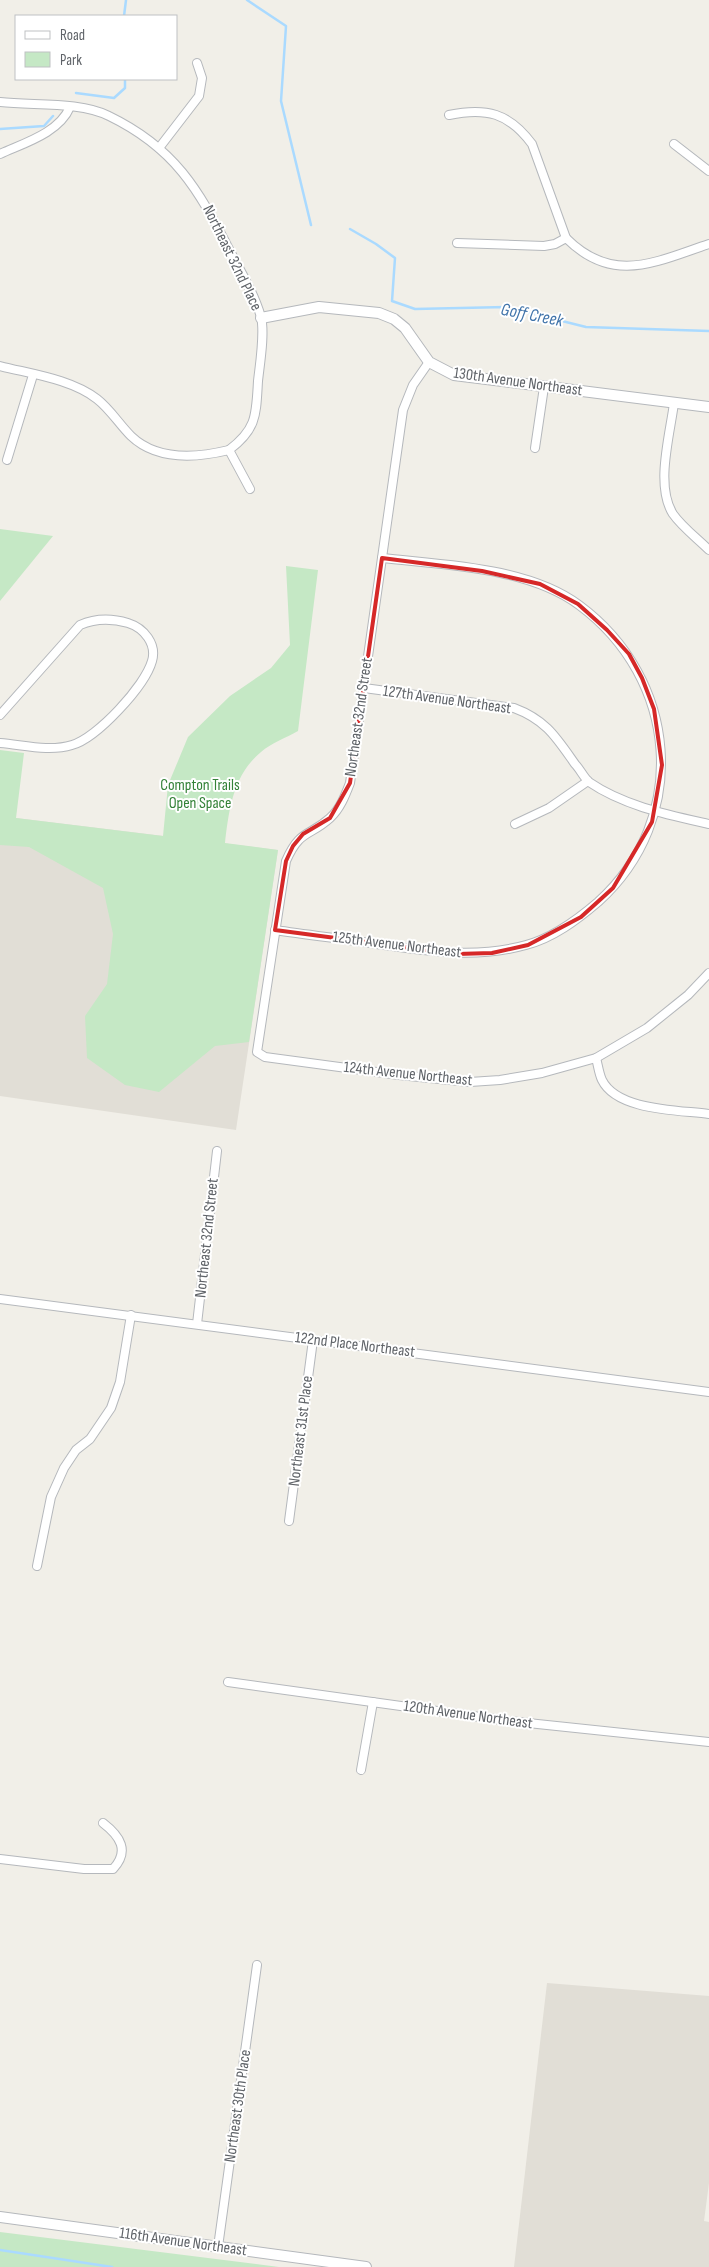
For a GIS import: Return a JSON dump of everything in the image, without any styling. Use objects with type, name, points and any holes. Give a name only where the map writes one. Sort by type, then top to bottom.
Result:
[{"type":"street","points":[[159,148],[198,96],[202,78],[197,64]]},
{"type":"street","name":"Northeast 32nd Place","points":[[0,102],[70,107],[109,116],[159,148],[178,165],[203,200],[251,290],[262,318],[261,352],[254,419],[245,438],[229,450]]},
{"type":"street","points":[[0,154],[53,128],[66,116],[70,107]]},
{"type":"street","points":[[449,115],[471,110],[494,113],[509,120],[522,130],[532,144],[566,238],[590,257],[606,264],[623,267],[640,266],[709,244]]},
{"type":"street","points":[[674,144],[709,171]]},
{"type":"street","points":[[458,243],[544,246],[554,244],[566,238]]},
{"type":"street","name":"130th Avenue Northeast","points":[[262,318],[319,307],[379,313],[394,319],[405,328],[429,362],[454,375],[709,407]]},
{"type":"street","name":"Northeast 32nd Street","points":[[257,1052],[286,861],[293,846],[303,834],[330,818],[338,808],[350,783],[403,410],[413,385],[429,362]]},
{"type":"street","points":[[0,366],[75,387],[98,399],[131,436],[145,447],[157,452],[190,455],[212,454],[229,450],[250,489]]},
{"type":"street","points":[[7,460],[33,375]]},
{"type":"street","points":[[535,448],[544,386]]},
{"type":"street","points":[[674,403],[664,478],[668,502],[674,515],[709,550]]},
{"type":"street","name":"125th Avenue Northeast","points":[[275,930],[457,954],[492,953],[528,945],[548,937],[581,917],[613,888],[634,858],[656,811],[662,766],[654,710],[642,678],[628,654],[608,630],[578,604],[540,584],[514,577],[382,558]]},
{"type":"street","points":[[0,715],[80,625],[91,620],[122,621],[134,625],[149,638],[152,647],[152,660],[146,675],[100,729],[74,745],[58,748],[0,743]]},
{"type":"street","name":"127th Avenue Northeast","points":[[364,688],[514,708],[531,714],[553,731],[588,781]]},
{"type":"street","points":[[0,734],[11,744]]},
{"type":"street","points":[[515,824],[548,808],[588,781],[618,797],[656,811],[709,824]]},
{"type":"street","name":"124th Avenue Northeast","points":[[257,1052],[265,1057],[399,1075],[470,1082],[500,1080],[542,1073],[596,1058],[647,1028],[688,995],[709,973]]},
{"type":"street","points":[[596,1058],[603,1081],[615,1094],[628,1102],[644,1106],[709,1114]]},
{"type":"street","name":"Northeast 32nd Street","points":[[198,1324],[217,1151]]},
{"type":"street","name":"122nd Place Northeast","points":[[0,1299],[709,1392]]},
{"type":"street","points":[[38,1566],[51,1497],[64,1468],[76,1450],[90,1439],[111,1408],[120,1382],[131,1315]]},
{"type":"street","name":"Northeast 31st Place","points":[[289,1521],[313,1340]]},
{"type":"street","name":"120th Avenue Northeast","points":[[228,1682],[508,1721],[709,1742]]},
{"type":"street","points":[[361,1770],[373,1702]]},
{"type":"street","points":[[0,1860],[84,1869],[113,1870],[119,1863],[122,1848],[118,1835],[103,1823]]},
{"type":"street","name":"Northeast 30th Place","points":[[218,2247],[257,1965]]},
{"type":"street","name":"116th Avenue Northeast","points":[[0,2218],[366,2267]]},
{"type":"highlighted area","points":[[382,558],[482,571],[540,584],[578,604],[607,630],[629,654],[642,678],[654,709],[662,765],[652,822],[613,888],[581,917],[528,945],[492,953],[457,954],[275,930],[286,861],[293,846],[303,834],[330,818],[350,783]]},
{"type":"shaded area","points":[[0,816],[278,850],[236,1130],[0,1096]]},
{"type":"shaded area","points":[[547,1983],[709,1996],[709,2183],[704,2221],[709,2222],[709,2267],[514,2267]]},
{"type":"green space","points":[[0,529],[53,536],[0,601]]},
{"type":"green space","name":"Compton Trails Open Space","points":[[286,566],[318,570],[298,731],[265,749],[244,771],[234,794],[228,818],[225,843],[278,850],[249,1042],[215,1046],[159,1092],[125,1085],[87,1058],[85,1016],[107,984],[113,934],[103,888],[29,847],[0,845],[0,750],[24,753],[16,818],[163,836],[168,785],[188,737],[230,696],[271,668],[290,645]]},
{"type":"green space","points":[[0,2232],[279,2267],[0,2267]]},
{"type":"waterway","name":"Goff Creek","points":[[124,15],[126,0]]},
{"type":"waterway","name":"Goff Creek","points":[[247,0],[286,26],[281,101],[311,225]]},
{"type":"waterway","name":"Goff Creek","points":[[76,93],[114,98],[125,88],[125,80]]},
{"type":"waterway","name":"Goff Creek","points":[[0,129],[44,126],[53,116]]},
{"type":"waterway","name":"Goff Creek","points":[[350,229],[395,258],[392,301],[415,309],[506,307],[586,327],[709,331]]},
{"type":"waterway","points":[[0,2250],[112,2267]]}]
